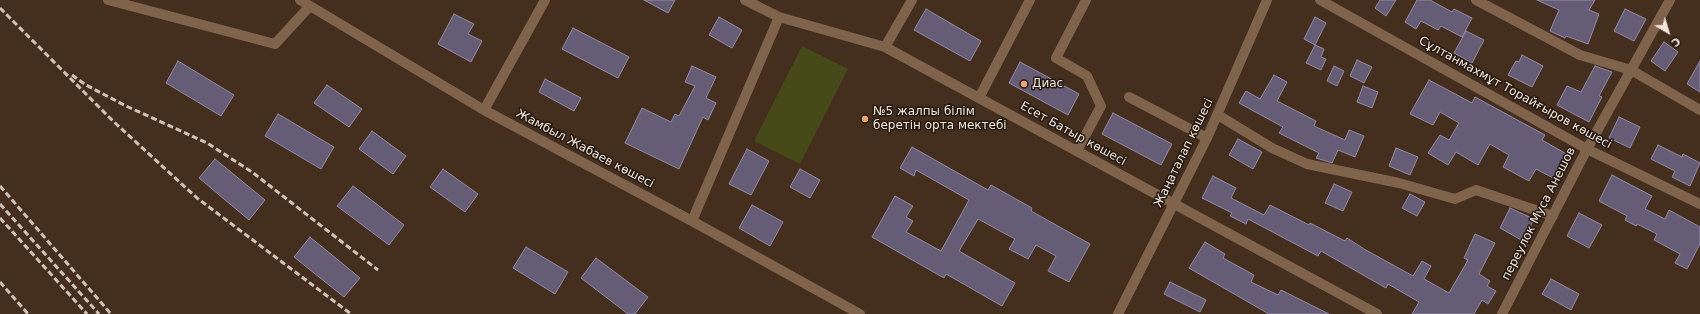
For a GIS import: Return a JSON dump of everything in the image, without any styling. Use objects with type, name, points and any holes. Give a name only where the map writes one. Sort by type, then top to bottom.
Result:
[{"type":"street","points":[[108,0],[275,44],[310,6]]},
{"type":"street","name":"Жамбыл Жабаев көшесі","points":[[300,0],[484,110],[692,221],[860,314]]},
{"type":"street","points":[[484,110],[546,0]]},
{"type":"street","name":"Есет Батыр көшесі","points":[[745,0],[779,17],[885,46],[1377,314]]},
{"type":"street","points":[[885,46],[912,0]]},
{"type":"street","points":[[979,98],[1030,0]]},
{"type":"street","points":[[1077,151],[1101,106],[1088,76],[1056,58],[1086,0]]},
{"type":"street","name":"Жаңаталап көшесі","points":[[1118,314],[1218,115],[1267,0]]},
{"type":"street","name":"Сұлтанмахмұт Торайғыров көшесі","points":[[1320,0],[1587,149],[1700,204]]},
{"type":"street","points":[[1476,0],[1580,55],[1631,70],[1700,110]]},
{"type":"street","name":"переулок Муса Анешов","points":[[1502,314],[1587,149],[1669,0]]},
{"type":"street","points":[[692,221],[779,17]]},
{"type":"street","points":[[1129,97],[1207,138]]},
{"type":"street","points":[[1218,115],[1272,148],[1307,164],[1399,183],[1455,199],[1476,190],[1553,216]]},
{"type":"green space","points":[[802,46],[848,69],[800,164],[754,141]]},
{"type":"building","points":[[644,0],[675,0],[668,13]]},
{"type":"building","points":[[1380,0],[1396,0],[1386,16],[1375,8]]},
{"type":"building","points":[[1417,0],[1430,0],[1452,12],[1454,9],[1472,18],[1462,37],[1441,26],[1438,30],[1421,21],[1416,29],[1405,22]]},
{"type":"building","points":[[1537,0],[1595,0],[1589,10],[1599,14],[1588,44],[1566,36],[1565,38],[1550,31],[1559,10]]},
{"type":"building","points":[[926,9],[981,41],[970,61],[914,30]]},
{"type":"building","points":[[1625,9],[1646,19],[1634,41],[1614,31]]},
{"type":"building","points":[[454,14],[474,24],[468,34],[482,41],[471,62],[438,44]]},
{"type":"building","points":[[719,17],[742,30],[732,48],[709,35]]},
{"type":"building","points":[[1315,17],[1326,23],[1315,45],[1304,39]]},
{"type":"building","points":[[573,28],[629,57],[618,78],[562,49]]},
{"type":"building","points":[[1466,31],[1484,40],[1472,63],[1454,53]]},
{"type":"building","points":[[1664,42],[1678,52],[1665,71],[1651,61]]},
{"type":"building","points":[[1315,45],[1324,49],[1321,57],[1326,59],[1321,70],[1306,63]]},
{"type":"building","points":[[1522,55],[1543,66],[1532,87],[1508,75],[1516,61],[1519,62]]},
{"type":"building","points":[[1357,60],[1372,67],[1364,83],[1350,76]]},
{"type":"building","points":[[178,61],[234,95],[221,116],[166,83]]},
{"type":"building","points":[[1700,61],[1700,92],[1687,84]]},
{"type":"building","points":[[1020,62],[1079,94],[1068,115],[1009,83]]},
{"type":"building","points":[[692,66],[716,77],[706,98],[716,103],[708,120],[703,117],[679,169],[625,143],[642,108],[671,122],[675,114],[679,116],[695,86],[685,82]]},
{"type":"building","points":[[1334,66],[1344,71],[1337,86],[1327,81]]},
{"type":"building","points":[[1595,66],[1612,72],[1599,96],[1602,97],[1589,122],[1557,105],[1567,86],[1581,92]]},
{"type":"building","points":[[1274,75],[1287,82],[1277,101],[1316,121],[1314,126],[1345,140],[1349,130],[1364,136],[1355,157],[1338,150],[1332,163],[1316,158],[1319,153],[1279,133],[1283,127],[1239,103],[1246,91],[1260,99]]},
{"type":"building","points":[[545,79],[581,98],[574,111],[539,92]]},
{"type":"building","points":[[1429,80],[1472,103],[1475,97],[1545,135],[1542,140],[1570,156],[1557,180],[1536,169],[1529,181],[1503,167],[1509,155],[1490,144],[1478,165],[1456,152],[1448,165],[1428,153],[1440,135],[1449,140],[1459,123],[1440,112],[1433,125],[1410,114]]},
{"type":"building","points":[[327,85],[362,109],[349,127],[314,103]]},
{"type":"building","points":[[1363,86],[1378,92],[1372,108],[1357,102]]},
{"type":"building","points":[[1113,113],[1172,144],[1161,165],[1102,134]]},
{"type":"building","points":[[278,114],[334,147],[321,169],[265,136]]},
{"type":"building","points":[[1619,117],[1640,127],[1630,148],[1609,138]]},
{"type":"building","points":[[372,131],[406,156],[393,174],[359,149]]},
{"type":"building","points":[[1238,139],[1262,152],[1253,169],[1229,155]]},
{"type":"building","points":[[1658,145],[1682,157],[1683,154],[1700,163],[1690,186],[1672,177],[1675,171],[1651,159]]},
{"type":"building","points":[[912,147],[988,190],[991,185],[1032,208],[1031,211],[1090,244],[1069,282],[1048,271],[1056,256],[1036,245],[1028,259],[1009,249],[1015,239],[978,219],[959,251],[1015,283],[1002,306],[946,274],[944,278],[872,237],[895,196],[913,206],[906,217],[913,221],[906,232],[941,251],[969,200],[916,170],[914,176],[900,168]]},
{"type":"building","points":[[1396,148],[1418,157],[1410,175],[1389,166]]},
{"type":"building","points":[[747,149],[769,161],[751,195],[729,184]]},
{"type":"building","points":[[215,159],[265,200],[249,220],[199,178]]},
{"type":"building","points":[[443,169],[478,194],[465,212],[430,187]]},
{"type":"building","points":[[800,169],[820,180],[810,198],[790,187]]},
{"type":"building","points":[[1612,175],[1652,196],[1645,209],[1665,219],[1669,210],[1700,227],[1700,244],[1687,269],[1675,263],[1680,254],[1654,240],[1657,234],[1625,220],[1627,216],[1599,201]]},
{"type":"building","points":[[1213,176],[1236,188],[1231,198],[1264,215],[1270,205],[1345,241],[1347,238],[1413,276],[1422,261],[1431,266],[1424,279],[1449,293],[1468,260],[1464,258],[1475,234],[1495,243],[1479,274],[1490,281],[1487,286],[1496,291],[1488,304],[1482,300],[1474,314],[1412,314],[1419,302],[1388,284],[1386,288],[1321,251],[1318,256],[1248,219],[1246,224],[1230,216],[1232,213],[1202,198]]},
{"type":"building","points":[[1334,184],[1352,192],[1343,211],[1325,203]]},
{"type":"building","points":[[353,186],[404,225],[389,245],[337,206]]},
{"type":"building","points":[[1410,194],[1425,202],[1417,216],[1402,208]]},
{"type":"building","points":[[752,205],[783,222],[770,246],[739,228]]},
{"type":"building","points":[[1510,208],[1534,219],[1523,241],[1500,228]]},
{"type":"building","points":[[1579,213],[1602,225],[1589,248],[1567,236]]},
{"type":"building","points":[[310,237],[360,278],[344,297],[294,257]]},
{"type":"building","points":[[1205,242],[1225,254],[1223,258],[1254,275],[1251,282],[1278,295],[1281,290],[1329,314],[1269,314],[1189,268]]},
{"type":"building","points":[[526,247],[568,272],[555,294],[513,268]]},
{"type":"building","points":[[596,258],[648,297],[635,314],[628,314],[581,278]]},
{"type":"building","points":[[1551,279],[1579,294],[1571,310],[1542,294]]},
{"type":"building","points":[[1170,282],[1206,300],[1200,312],[1164,294]]},
{"type":"railway","points":[[0,8],[113,121],[197,198],[351,314]]},
{"type":"railway","points":[[72,75],[86,85],[126,106],[207,143],[252,172],[378,270]]},
{"type":"railway","points":[[0,186],[111,314]]},
{"type":"railway","points":[[0,204],[99,314]]},
{"type":"railway","points":[[0,218],[87,314]]},
{"type":"railway","points":[[0,282],[28,314]]},
{"type":"place","name":"Диас","points":[[1024,84]]},
{"type":"place","name":"№5 жалпы білім беретін орта мектебі","points":[[865,119]]}]
